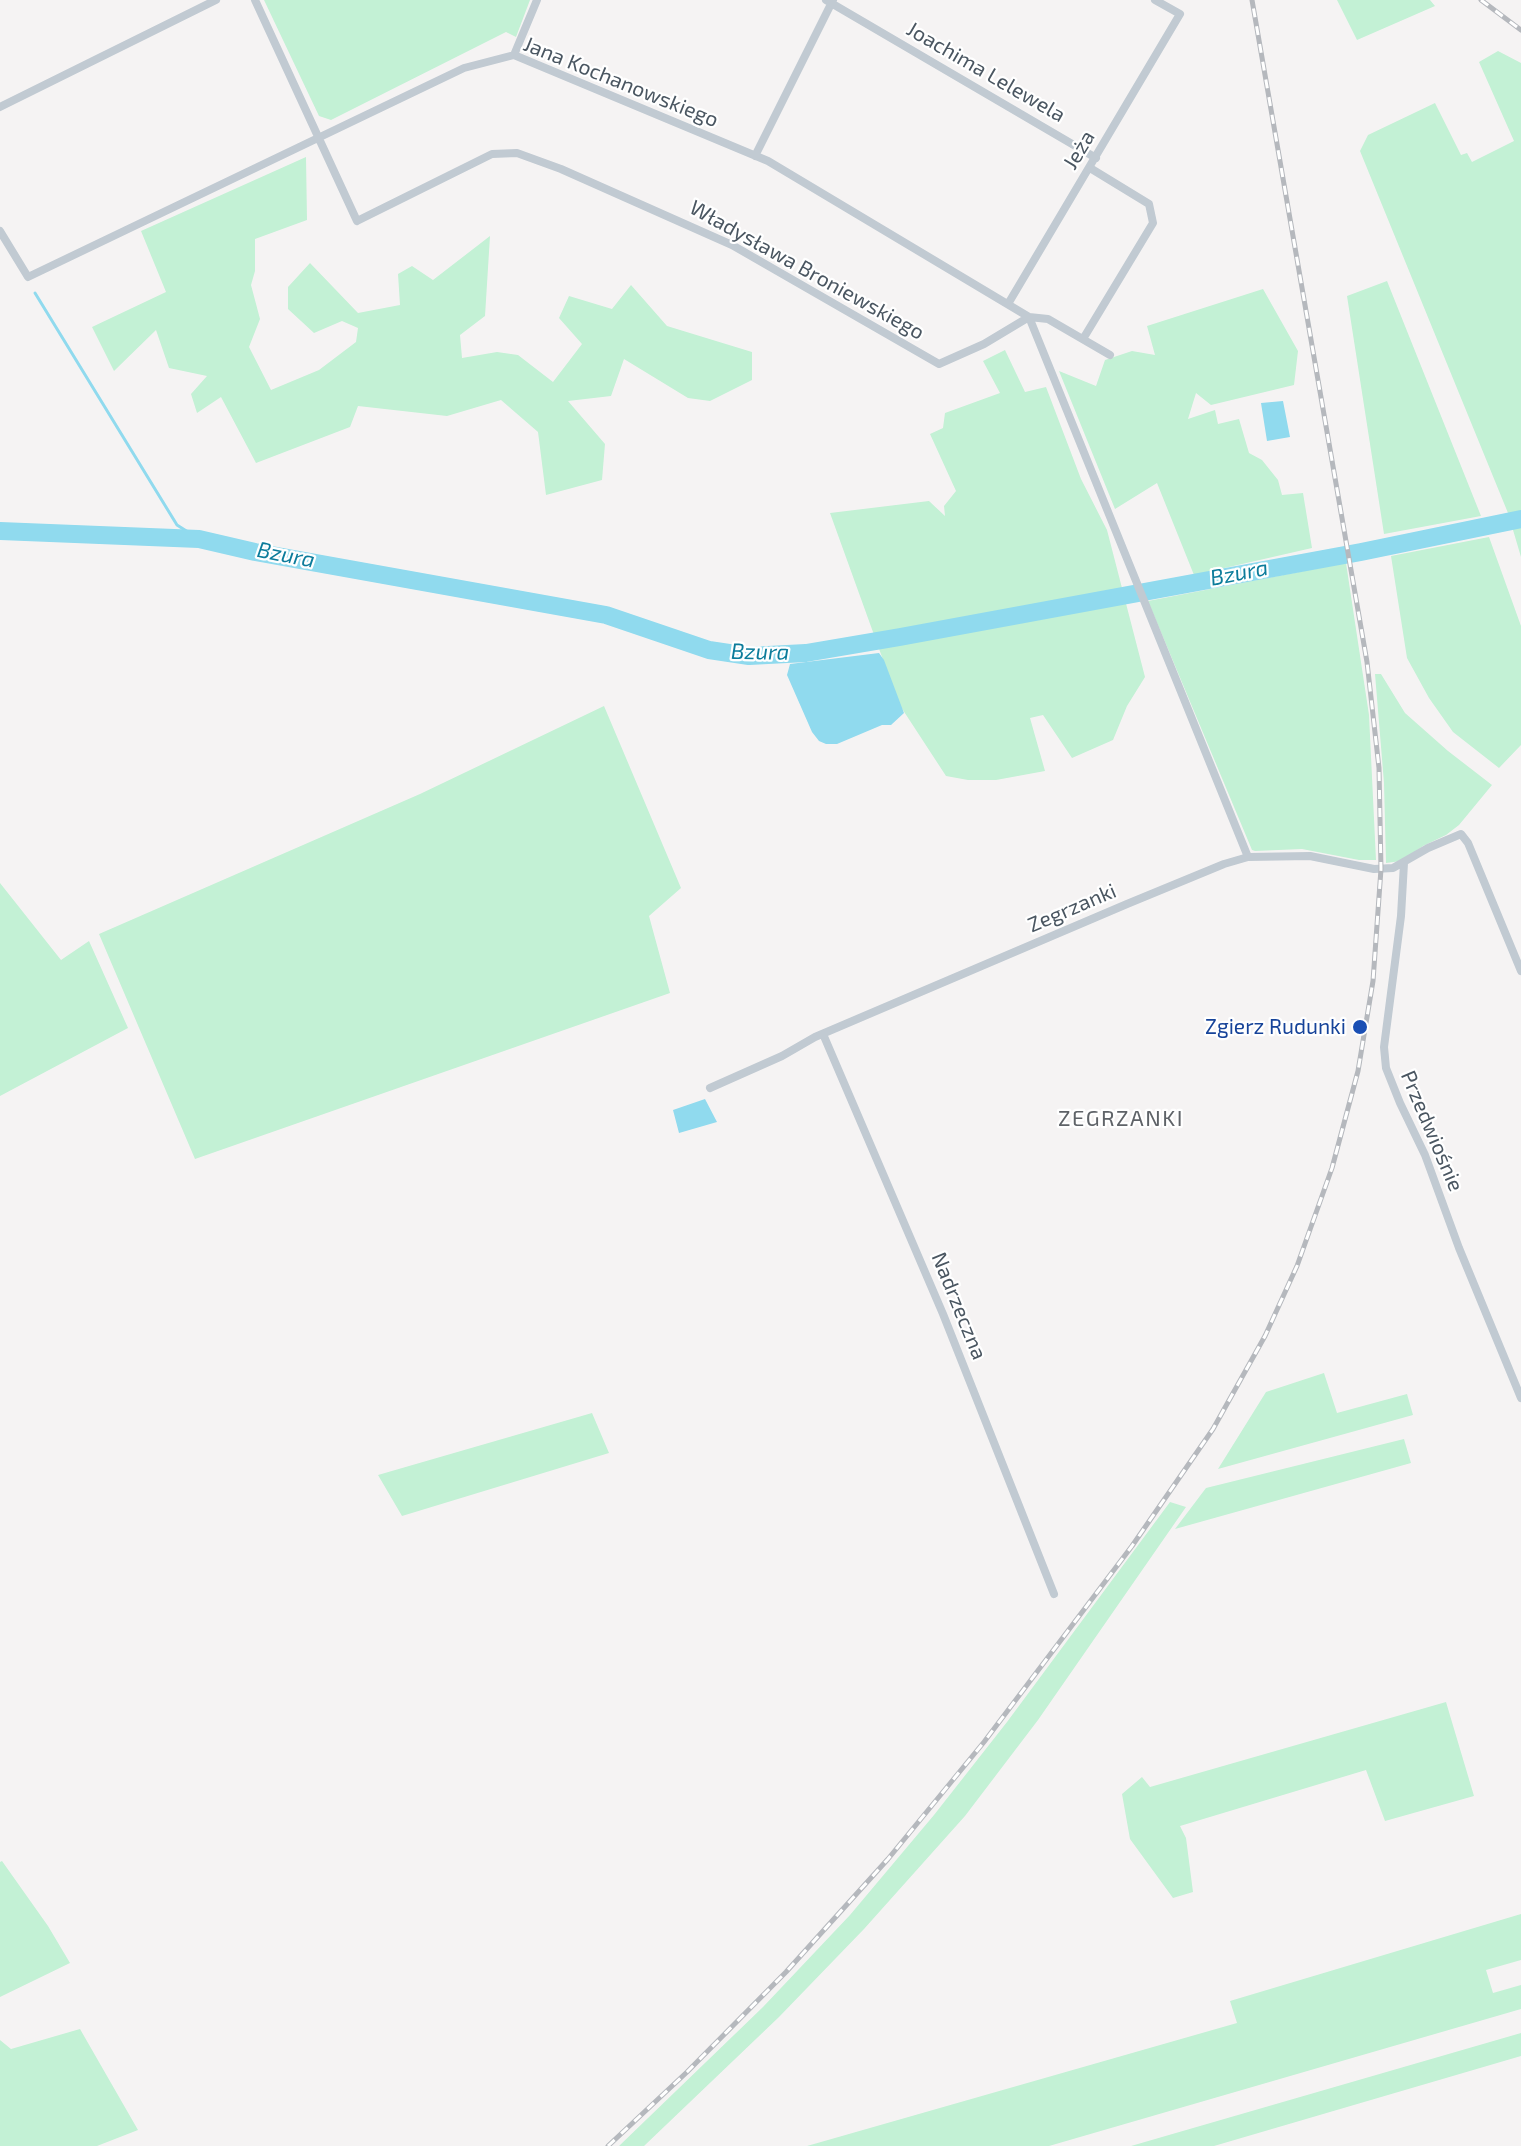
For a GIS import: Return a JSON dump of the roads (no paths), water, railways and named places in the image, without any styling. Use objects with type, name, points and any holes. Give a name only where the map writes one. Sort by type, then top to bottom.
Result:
[{"type":"street","points":[[0,107],[216,0]]},
{"type":"street","name":"Władysława Broniewskiego","points":[[255,0],[357,221],[492,154],[517,153],[561,169],[732,245],[939,364],[984,344],[1029,316]]},
{"type":"street","points":[[514,55],[537,0]]},
{"type":"street","name":"Jeża","points":[[1008,304],[1180,14],[1155,0]]},
{"type":"street","points":[[755,156],[830,1]]},
{"type":"street","name":"Joachima Lelewela","points":[[830,1],[1096,158]]},
{"type":"street","name":"Jana Kochanowskiego","points":[[0,231],[28,277],[464,68],[514,55],[755,156],[1029,316],[1048,319],[1110,355]]},
{"type":"street","points":[[1083,339],[1152,224],[1149,204],[1089,168]]},
{"type":"street","points":[[1029,316],[1248,857]]},
{"type":"street","name":"Zegrzanki","points":[[710,1088],[823,1034],[1148,895],[1224,864],[1248,857],[1310,856],[1381,869],[1394,868],[1428,848],[1461,834],[1468,843],[1521,971]]},
{"type":"street","name":"Przedwiośnie","points":[[1404,863],[1401,916],[1384,1047],[1386,1068],[1400,1104],[1425,1155],[1459,1248],[1521,1398]]},
{"type":"street","name":"Nadrzeczna","points":[[823,1034],[943,1314],[1054,1594]]},
{"type":"water","points":[[1283,401],[1290,437],[1267,441],[1261,403]]},
{"type":"water","points":[[879,653],[884,660],[904,713],[891,725],[882,725],[837,744],[826,744],[819,741],[812,732],[787,675],[790,664]]},
{"type":"water","points":[[705,1099],[717,1122],[679,1133],[673,1110]]},
{"type":"waterway","points":[[35,293],[177,525],[199,539]]},
{"type":"waterway","name":"Bzura","points":[[0,531],[199,539],[255,552],[606,615],[709,650],[749,656],[806,653],[900,637],[1361,552],[1521,519]]},
{"type":"railway","points":[[608,2146],[687,2072],[786,1972],[888,1859],[984,1742],[1132,1546],[1213,1429],[1265,1336],[1297,1266],[1332,1168],[1358,1071],[1373,981],[1381,869],[1379,768],[1367,662],[1252,0]]},
{"type":"railway","points":[[1481,0],[1521,30]]},
{"type":"place","name":"Zgierz Rudunki","points":[[1360,1027]]},
{"type":"district","name":"ZEGRZANKI","points":[[1121,1119]]}]
